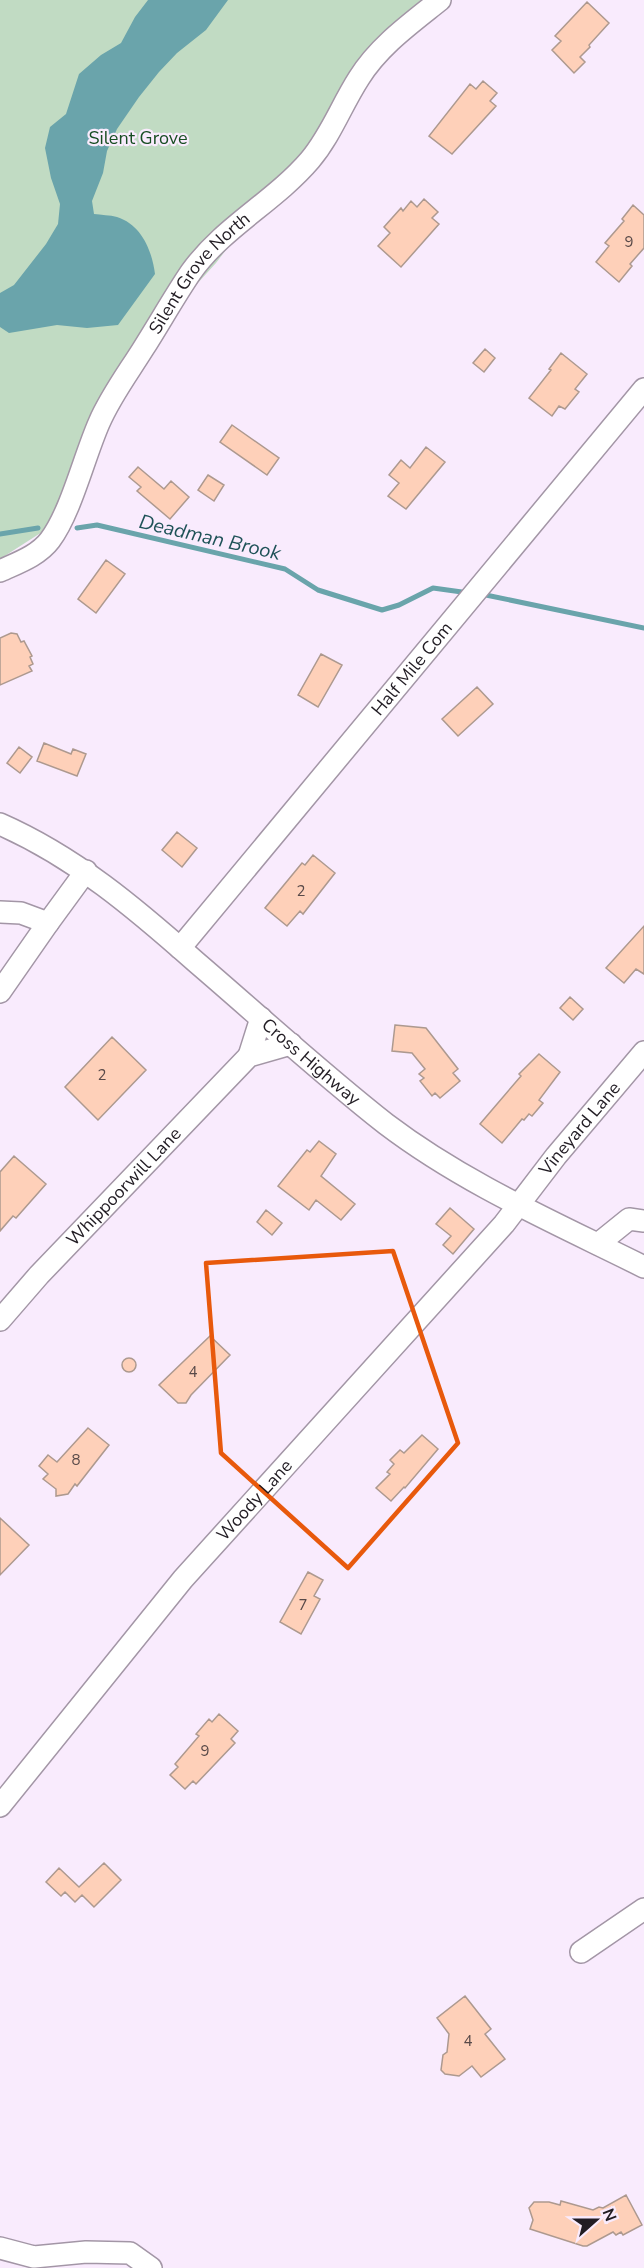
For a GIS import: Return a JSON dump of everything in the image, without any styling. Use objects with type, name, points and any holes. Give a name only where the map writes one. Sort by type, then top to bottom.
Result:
[{"type":"street","name":"Silent Grove North","points":[[0,572],[40,550],[53,535],[64,513],[99,422],[192,271],[213,246],[259,208],[309,161],[330,133],[358,79],[376,54],[413,20],[440,0]]},
{"type":"street","name":"Half Mile Com","points":[[180,948],[644,389]]},
{"type":"street","name":"Cross Highway","points":[[0,824],[39,843],[86,871],[121,897],[369,1110],[424,1151],[463,1176],[644,1267]]},
{"type":"street","points":[[0,992],[86,871]]},
{"type":"street","points":[[0,912],[21,913],[48,922]]},
{"type":"street","name":"Whippoorwill Lane","points":[[0,1320],[39,1275],[249,1056],[261,1018]]},
{"type":"street","points":[[249,1056],[291,1044]]},
{"type":"street","name":"Vineyard Lane","points":[[518,1204],[644,1052]]},
{"type":"street","name":"Woody Lane","points":[[0,1806],[183,1579],[504,1224],[518,1204]]},
{"type":"street","points":[[598,1244],[629,1219],[644,1221]]},
{"type":"street","points":[[580,1952],[644,1909]]},
{"type":"street","points":[[0,2248],[34,2257],[86,2252],[130,2253],[152,2268]]},
{"type":"highlighted area","points":[[393,1251],[458,1443],[348,1568],[221,1453],[206,1263]]},
{"type":"green space","name":"Silent Grove","points":[[0,0],[431,0],[394,35],[340,123],[281,178],[216,263],[137,350],[96,404],[75,482],[53,525],[0,559]]},
{"type":"water","points":[[148,0],[228,0],[206,30],[177,53],[159,72],[117,129],[107,151],[103,173],[92,201],[94,214],[117,217],[139,232],[148,248],[155,274],[118,325],[87,328],[57,325],[9,333],[0,327],[0,293],[14,285],[46,244],[58,224],[60,204],[51,178],[45,148],[50,127],[66,114],[79,74],[101,55],[121,43],[135,17]]},
{"type":"building","points":[[587,2],[609,23],[580,57],[585,62],[574,73],[552,50],[561,41],[555,36]]},
{"type":"building","points":[[483,81],[497,93],[490,101],[496,106],[452,154],[429,136],[470,84],[476,89]]},
{"type":"building","points":[[424,199],[438,212],[432,218],[439,224],[401,267],[378,246],[390,233],[384,227],[401,208],[403,211],[411,201],[417,207]]},
{"type":"building","points":[[633,205],[644,215],[644,248],[630,264],[632,266],[619,282],[596,262],[609,246],[605,243],[624,221],[622,219]]},
{"type":"building","points":[[485,349],[495,358],[484,372],[473,363]]},
{"type":"building","points":[[561,353],[587,374],[575,389],[579,392],[565,409],[559,406],[552,416],[529,398]]},
{"type":"building","points":[[232,425],[279,458],[267,475],[220,442]]},
{"type":"building","points":[[426,447],[445,462],[406,509],[388,496],[399,483],[389,475],[401,460],[410,468]]},
{"type":"building","points":[[138,467],[164,489],[171,481],[189,497],[170,519],[137,491],[141,487],[129,477]]},
{"type":"building","points":[[208,475],[224,485],[214,501],[198,490]]},
{"type":"building","points":[[106,560],[125,574],[96,613],[78,599]]},
{"type":"building","points":[[11,633],[17,634],[21,642],[24,641],[32,656],[30,657],[33,664],[29,666],[32,671],[0,685],[0,638]]},
{"type":"building","points":[[321,654],[342,665],[318,707],[298,695]]},
{"type":"building","points":[[477,687],[493,704],[458,736],[442,719]]},
{"type":"building","points":[[44,743],[71,754],[73,749],[86,754],[77,776],[37,761]]},
{"type":"building","points":[[19,747],[32,757],[20,773],[7,763]]},
{"type":"building","points":[[177,832],[197,848],[182,867],[162,850]]},
{"type":"building","points":[[313,855],[335,873],[303,914],[300,911],[287,926],[265,908],[302,863],[305,865]]},
{"type":"building","points":[[644,926],[644,974],[636,969],[624,983],[606,968]]},
{"type":"building","points":[[570,997],[583,1009],[573,1020],[560,1008]]},
{"type":"building","points":[[395,1025],[426,1028],[458,1069],[453,1073],[460,1081],[440,1098],[435,1093],[432,1096],[420,1081],[424,1078],[419,1074],[425,1069],[412,1053],[392,1051]]},
{"type":"building","points":[[112,1037],[146,1070],[98,1120],[65,1087]]},
{"type":"building","points":[[539,1054],[560,1072],[539,1100],[543,1103],[532,1116],[529,1114],[524,1120],[522,1119],[502,1143],[480,1124],[521,1076],[519,1074]]},
{"type":"building","points":[[319,1141],[336,1154],[321,1176],[355,1204],[341,1220],[316,1200],[309,1210],[278,1186],[307,1150],[310,1152]]},
{"type":"building","points":[[14,1156],[46,1184],[16,1218],[13,1216],[0,1231],[0,1172]]},
{"type":"building","points":[[450,1208],[474,1229],[453,1254],[443,1245],[451,1236],[436,1224]]},
{"type":"building","points":[[266,1210],[282,1223],[272,1235],[257,1222]]},
{"type":"building","points":[[210,1336],[230,1355],[186,1403],[178,1403],[159,1385]]},
{"type":"building","points":[[129,1358],[134,1360],[136,1365],[134,1370],[129,1372],[124,1370],[122,1365],[124,1360]]},
{"type":"building","points":[[88,1428],[109,1445],[77,1486],[75,1484],[68,1494],[56,1496],[56,1489],[43,1479],[48,1474],[39,1466],[48,1455],[57,1462]]},
{"type":"building","points":[[422,1435],[438,1449],[391,1501],[376,1488],[390,1474],[387,1472],[394,1464],[390,1460],[400,1450],[404,1453]]},
{"type":"building","points":[[0,1518],[29,1545],[0,1575]]},
{"type":"building","points":[[308,1572],[323,1580],[314,1596],[320,1599],[301,1634],[280,1622]]},
{"type":"building","points":[[219,1714],[238,1731],[231,1739],[235,1743],[196,1784],[193,1781],[185,1789],[170,1775],[178,1767],[175,1764],[199,1736],[196,1734],[209,1719],[212,1722]]},
{"type":"building","points":[[104,1863],[121,1880],[94,1907],[82,1895],[75,1902],[65,1892],[61,1896],[46,1882],[59,1868],[79,1887]]},
{"type":"building","points":[[465,1996],[491,2029],[485,2034],[505,2059],[481,2077],[472,2066],[459,2076],[445,2074],[441,2070],[443,2055],[447,2052],[449,2034],[437,2018]]},
{"type":"building","points":[[626,2195],[642,2225],[623,2235],[621,2232],[616,2235],[613,2232],[583,2246],[530,2229],[533,2220],[529,2208],[534,2202],[560,2205],[561,2201],[593,2210],[603,2208]]},
{"type":"waterway","name":"Deadman Brook","points":[[77,528],[97,525],[285,569],[318,590],[382,610],[399,605],[433,588],[469,593]]},
{"type":"waterway","name":"Deadman Brook","points":[[0,534],[38,528]]},
{"type":"waterway","name":"Deadman Brook","points":[[481,594],[644,628]]}]
